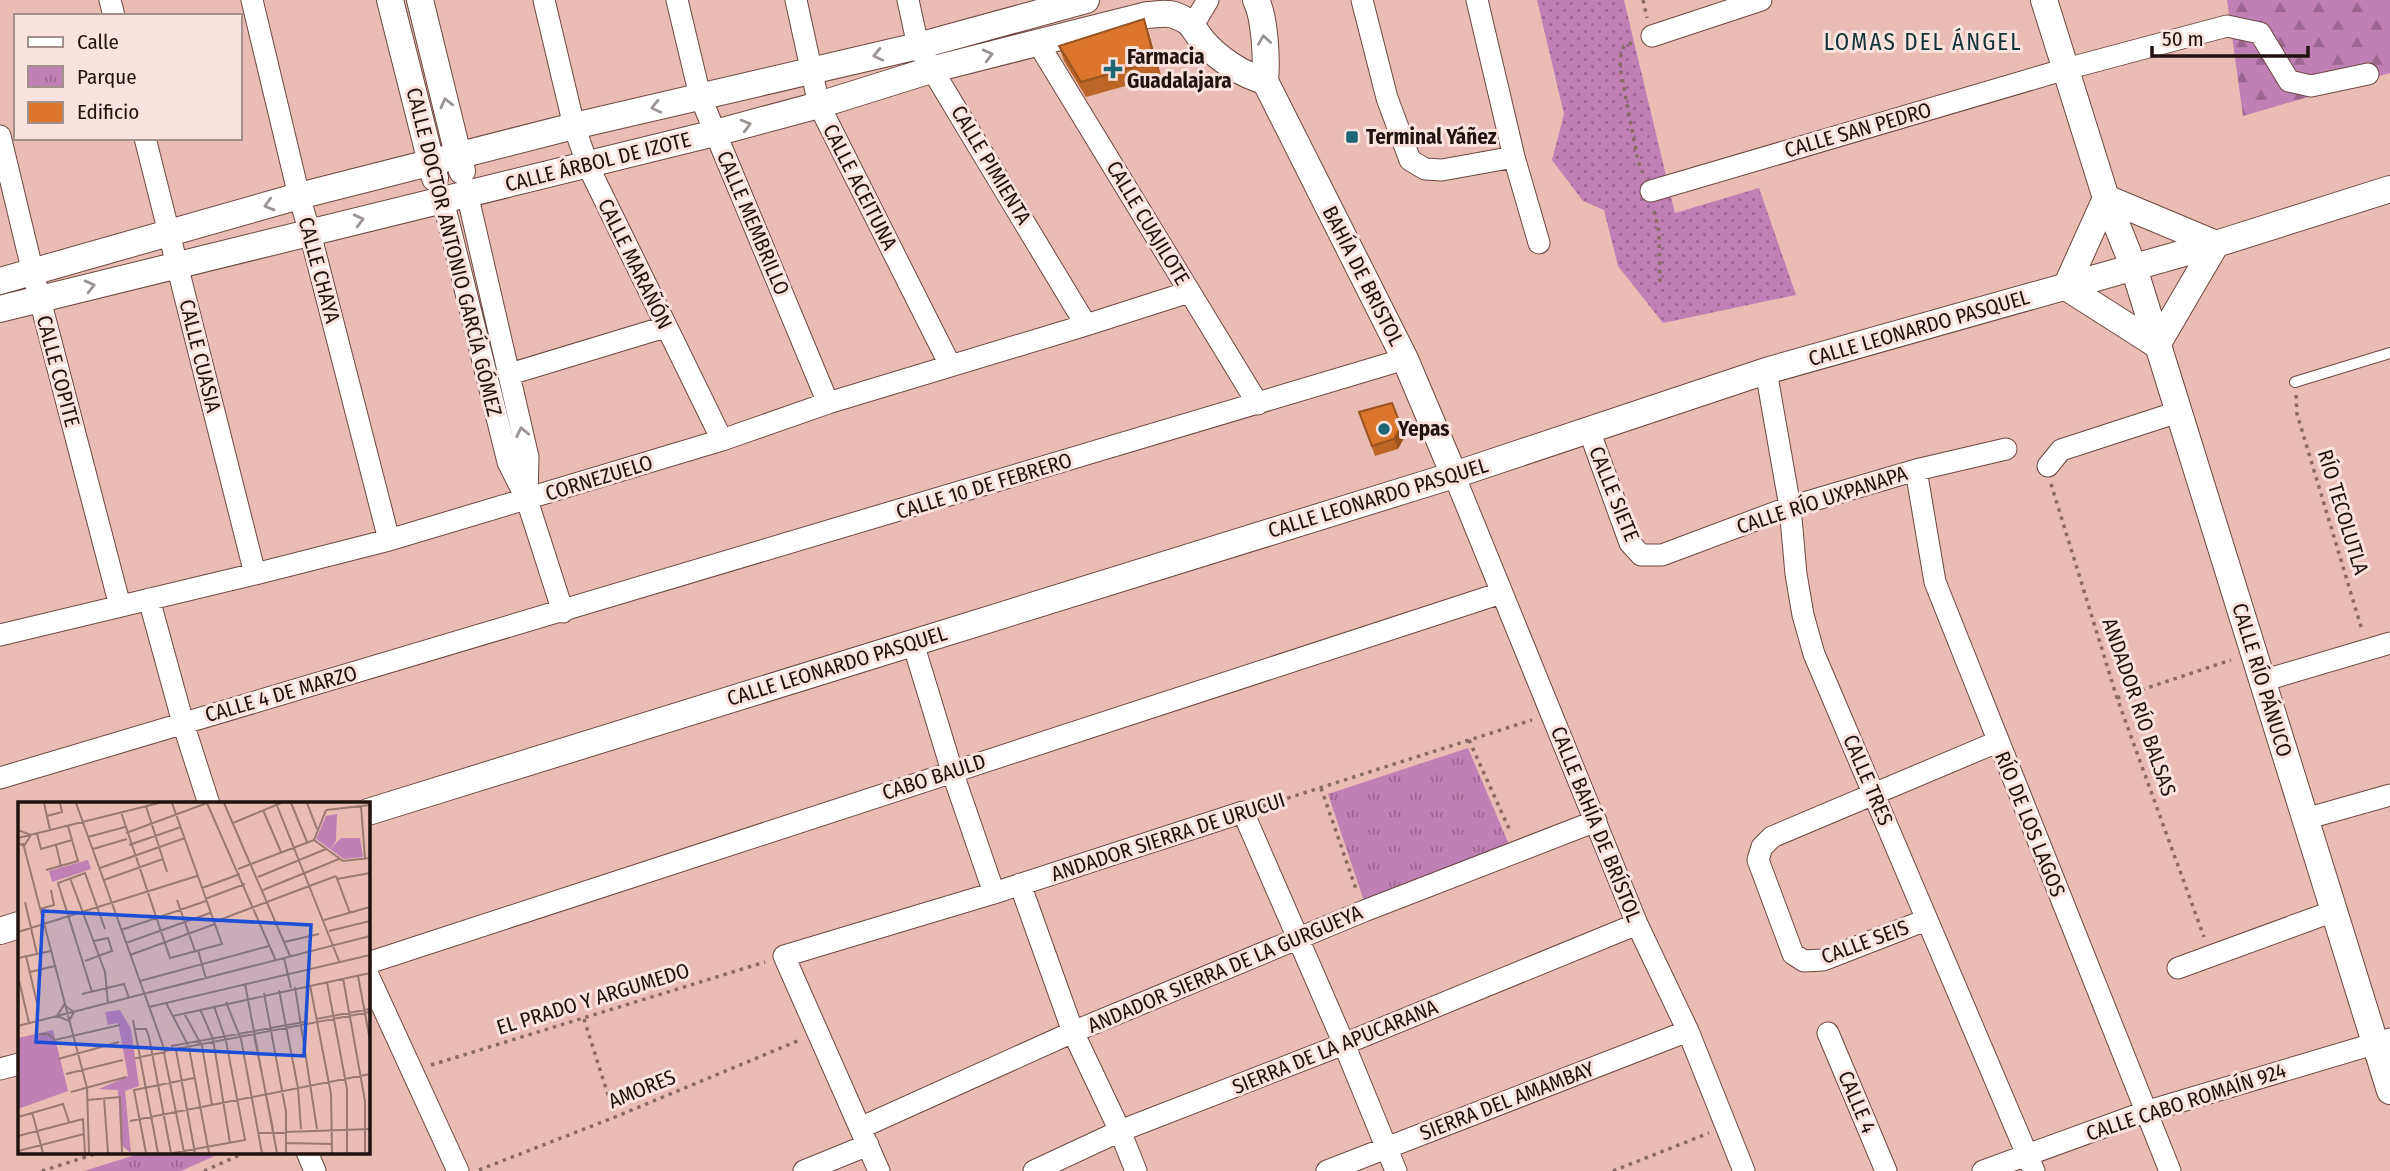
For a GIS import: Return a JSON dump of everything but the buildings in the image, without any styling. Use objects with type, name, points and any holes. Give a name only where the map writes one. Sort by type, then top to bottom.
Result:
[{"type":"street","name":"CALLE CHAYA","points":[[252,0],[299,196],[389,540]]},
{"type":"street","name":"CALLE DOCTOR ANTONIO GARCÍA GÓMEZ","points":[[390,0],[430,163],[455,196],[510,374],[528,457],[527,500]]},
{"type":"street","name":"CALLE DOCTOR ANTONIO GARCÍA GÓMEZ","points":[[420,0],[459,156],[455,196],[508,462],[527,500],[563,612]]},
{"type":"street","name":"CALLE MARAÑÓN","points":[[544,0],[574,126],[588,166],[722,440]]},
{"type":"street","name":"CALLE MEMBRILLO","points":[[677,0],[699,96],[828,403]]},
{"type":"street","name":"CALLE ACEITUNA","points":[[796,0],[819,104],[950,365]]},
{"type":"street","name":"CALLE PIMIENTA","points":[[908,0],[918,46],[1086,326]]},
{"type":"street","name":"CALLE ÁRBOL DE IZOTE","points":[[0,309],[36,286],[169,233],[299,196],[574,126],[918,46],[1027,7],[1086,0]]},
{"type":"street","points":[[1208,0],[1193,24],[1201,39],[1247,76],[1265,81]]},
{"type":"street","name":"BAHÍA DE BRISTOL","points":[[1256,0],[1261,10],[1267,62],[1265,81],[1405,359],[1454,475]]},
{"type":"street","points":[[1362,0],[1387,98],[1410,160],[1425,169],[1442,170],[1514,157]]},
{"type":"street","points":[[1477,0],[1514,157],[1539,243]]},
{"type":"street","points":[[1652,36],[1761,0]]},
{"type":"street","name":"CALLE RÍO PÁNUCO","points":[[2044,0],[2106,198],[2134,268],[2333,911],[2383,1041],[2390,1091]]},
{"type":"street","name":"CALLE ÁRBOL DE IZOTE","points":[[0,281],[36,286],[177,264],[310,233],[715,133],[934,69],[1038,43],[1145,8],[1171,14],[1193,24]]},
{"type":"street","name":"CALLE SAN PEDRO","points":[[1651,191],[2066,69],[2227,26],[2260,33],[2289,80],[2311,86],[2368,74]]},
{"type":"street","name":"CALLE CUAJILOTE","points":[[1038,43],[1258,404]]},
{"type":"street","name":"CALLE COPITE","points":[[0,136],[36,286],[120,606]]},
{"type":"street","name":"CALLE CUASIA","points":[[146,140],[255,575]]},
{"type":"street","name":"CALLE LEONARDO PASQUEL","points":[[369,813],[1454,475],[1766,371],[2217,244],[2390,189]]},
{"type":"street","points":[[2106,198],[2217,244],[2158,345],[2066,287],[2106,198]]},
{"type":"street","name":"CORNEZUELO","points":[[0,635],[255,575],[389,540],[722,440],[828,403],[1086,326],[1189,292]]},
{"type":"street","points":[[510,374],[666,327]]},
{"type":"street","name":"CALLE 10 DE FEBRERO","points":[[563,612],[1405,359]]},
{"type":"street","name":"CALLE TRES","points":[[1766,371],[1790,507],[1796,574],[1803,615],[1814,654],[2031,1163]]},
{"type":"street","points":[[2048,466],[2062,450],[2178,412]]},
{"type":"street","name":"CALLE SIETE","points":[[1589,430],[1630,543],[1641,555]]},
{"type":"street","name":"CALLE RÍO UXPANAPA","points":[[1641,555],[1662,555],[1790,507],[1916,470],[2006,449]]},
{"type":"street","name":"RÍO DE LOS LAGOS","points":[[1916,470],[1935,582],[2170,1171]]},
{"type":"street","name":"CALLE BAHÍA DE BRÍSTOL","points":[[1454,475],[1637,925],[1688,1031],[1744,1171]]},
{"type":"street","name":"CABO BAULD","points":[[369,963],[1501,593]]},
{"type":"street","points":[[149,600],[183,723],[209,802]]},
{"type":"street","name":"CALLE 4 DE MARZO","points":[[0,778],[563,612]]},
{"type":"street","points":[[912,643],[993,893]]},
{"type":"street","points":[[2262,681],[2390,643]]},
{"type":"street","points":[[1874,794],[1997,743]]},
{"type":"street","name":"CALLE SEIS","points":[[1874,794],[1772,837],[1762,847],[1758,860],[1793,954],[1804,961],[1823,960],[1926,920]]},
{"type":"street","points":[[2305,819],[2390,795]]},
{"type":"street","points":[[1243,812],[1396,1171]]},
{"type":"street","name":"ANDADOR SIERRA DE URUCUI","points":[[784,956],[993,893],[1243,812]]},
{"type":"street","name":"ANDADOR SIERRA DE LA GURGUEYA","points":[[804,1171],[864,1137],[1073,1032],[1364,911],[1595,821]]},
{"type":"street","points":[[1020,884],[1073,1032],[1136,1171]]},
{"type":"street","points":[[2178,968],[2333,911]]},
{"type":"street","points":[[0,931],[18,925]]},
{"type":"street","name":"SIERRA DE LA APUCARANA","points":[[1034,1171],[1120,1131],[1637,925]]},
{"type":"street","points":[[784,956],[879,1171]]},
{"type":"street","points":[[369,977],[458,1171]]},
{"type":"street","name":"SIERRA DEL AMAMBAY","points":[[1327,1171],[1688,1031]]},
{"type":"street","name":"CALLE 4","points":[[1828,1033],[1886,1171]]},
{"type":"street","name":"CALLE CABO ROMAÍN 924","points":[[1983,1171],[2031,1163],[2145,1112],[2383,1041]]},
{"type":"street","points":[[0,1069],[18,1063]]},
{"type":"street","points":[[308,1154],[316,1171]]},
{"type":"lane","points":[[2295,382],[2390,353]]},
{"type":"path","points":[[1643,0],[1652,36],[1625,46],[1621,53],[1620,67],[1638,161],[1651,191],[1659,232],[1660,283]]},
{"type":"path","name":"RÍO TECOLUTLA","points":[[2295,382],[2297,414],[2368,650]]},
{"type":"path","name":"ANDADOR RÍO BALSAS","points":[[2048,466],[2052,490],[2117,698],[2210,956]]},
{"type":"path","points":[[2117,698],[2253,652]]},
{"type":"path","name":"ANDADOR SIERRA DE URUCUI","points":[[1243,812],[1551,714]]},
{"type":"path","points":[[1469,740],[1519,851]]},
{"type":"path","points":[[1321,788],[1364,911]]},
{"type":"path","name":"EL PRADO Y ARGUMEDO","points":[[412,1071],[784,956]]},
{"type":"path","points":[[584,1019],[615,1117]]},
{"type":"path","name":"AMORES","points":[[476,1171],[818,1033]]},
{"type":"path","points":[[1613,1171],[1727,1126]]},
{"type":"path","points":[[42,1171],[95,1154]]},
{"type":"path","points":[[204,1171],[242,1154]]},
{"type":"green space","points":[[1537,0],[1624,0],[1675,213],[1759,188],[1796,295],[1663,323],[1618,266],[1604,210],[1583,201],[1552,160],[1564,114]]},
{"type":"green space","points":[[2227,0],[2390,0],[2390,73],[2243,116]]},
{"type":"green space","points":[[1468,748],[1511,849],[1365,904],[1328,794]]},
{"type":"green space","points":[[139,1154],[219,1154],[181,1171],[84,1171]]},
{"type":"place","name":"Farmacia Guadalajara","points":[[1113,69]]},
{"type":"place","name":"Terminal Yáñez","points":[[1352,137]]},
{"type":"place","name":"Yepas","points":[[1384,429]]},
{"type":"district","name":"LOMAS DEL ÁNGEL","points":[[1923,42]]}]
